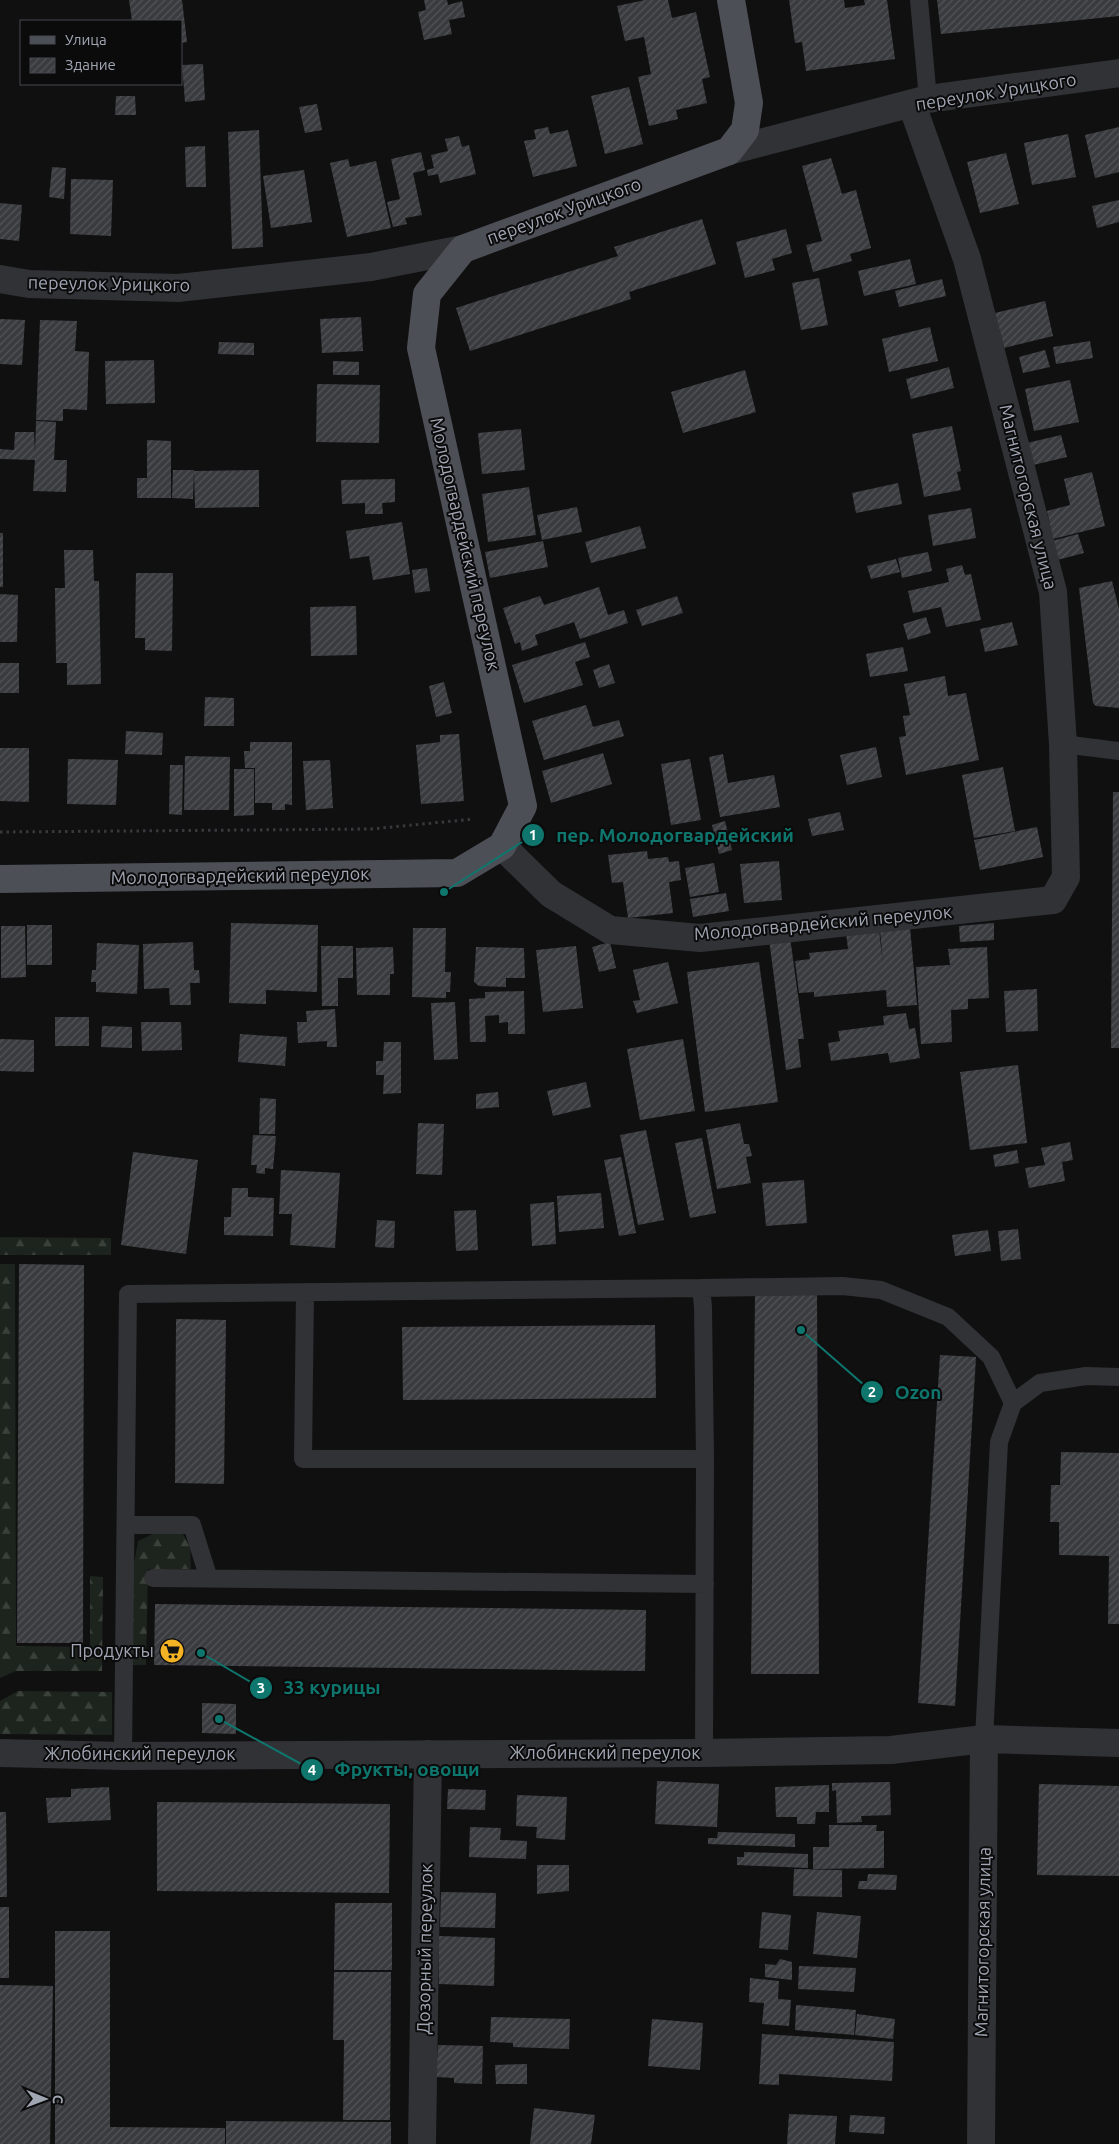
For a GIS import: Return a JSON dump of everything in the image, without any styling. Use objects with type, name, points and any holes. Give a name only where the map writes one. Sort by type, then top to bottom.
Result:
[{"type":"main road","points":[[729,151],[745,130],[749,103],[732,0]]},
{"type":"main road","name":"переулок Урицкого","points":[[463,249],[729,151]]},
{"type":"main road","name":"Молодогвардейский переулок","points":[[0,879],[457,873],[502,846],[522,806],[421,348],[427,294],[463,249]]},
{"type":"street","name":"переулок Урицкого","points":[[729,151],[920,102],[1119,73]]},
{"type":"street","name":"Магнитогорская улица","points":[[920,102],[967,259],[1053,592],[1064,744],[1066,877],[1053,900]]},
{"type":"street","name":"переулок Урицкого","points":[[0,279],[28,284],[178,288],[371,267],[463,249]]},
{"type":"street","name":"Молодогвардейский переулок","points":[[502,846],[551,894],[610,930],[700,938],[1053,900]]},
{"type":"street","name":"Магнитогорская улица","points":[[981,2144],[984,1739]]},
{"type":"street","name":"Жлобинский переулок","points":[[0,1752],[123,1756],[704,1753],[891,1750],[984,1739],[1119,1743]]},
{"type":"street","name":"Дозорный переулок","points":[[422,2144],[428,1754]]},
{"type":"lane","points":[[918,0],[920,102]]},
{"type":"lane","points":[[1064,744],[1119,751]]},
{"type":"lane","points":[[123,1756],[128,1294],[842,1286],[881,1290],[948,1318],[991,1357],[1014,1403]]},
{"type":"lane","points":[[701,1288],[703,1307],[705,1459],[704,1753]]},
{"type":"lane","points":[[305,1292],[303,1459],[705,1459]]},
{"type":"lane","points":[[984,1739],[999,1442],[1014,1403],[1040,1383],[1086,1376],[1119,1377]]},
{"type":"lane","points":[[127,1524],[192,1525],[208,1579]]},
{"type":"lane","points":[[152,1578],[705,1584]]},
{"type":"path","points":[[0,832],[371,830],[474,819]]},
{"type":"green space","points":[[0,1237],[111,1238],[111,1255],[0,1255]]},
{"type":"green space","points":[[0,1264],[15,1264],[16,1646],[90,1647],[90,1576],[103,1577],[102,1671],[16,1671],[0,1678]]},
{"type":"green space","points":[[153,1534],[183,1534],[190,1547],[191,1569],[148,1569],[146,1665],[132,1665],[133,1569],[138,1541]]},
{"type":"green space","points":[[18,1691],[112,1692],[112,1735],[0,1734],[0,1701]]},
{"type":"building","points":[[129,0],[182,0],[187,42],[182,43],[182,20],[132,20]]},
{"type":"building","points":[[424,0],[447,0],[448,5],[462,1],[465,17],[449,20],[452,34],[424,40],[418,12],[426,10]]},
{"type":"building","points":[[645,0],[668,0],[672,18],[696,12],[710,77],[702,79],[707,103],[676,110],[678,119],[649,126],[638,77],[651,74],[644,37],[625,41],[617,6]]},
{"type":"building","points":[[789,0],[844,0],[845,8],[865,5],[864,0],[887,0],[895,59],[806,71],[802,42],[795,43]]},
{"type":"building","points":[[937,0],[1119,0],[1119,16],[941,34]]},
{"type":"building","points":[[203,64],[205,100],[185,102],[182,65]]},
{"type":"building","points":[[629,87],[643,144],[605,154],[591,96]]},
{"type":"building","points":[[116,96],[135,96],[136,115],[115,115]]},
{"type":"building","points":[[317,104],[322,130],[305,133],[299,107]]},
{"type":"building","points":[[548,127],[550,134],[568,130],[577,166],[533,177],[524,141],[536,139],[534,130]]},
{"type":"building","points":[[1119,127],[1119,172],[1095,178],[1085,135]]},
{"type":"building","points":[[259,130],[263,247],[232,249],[228,132]]},
{"type":"building","points":[[1068,134],[1076,177],[1032,185],[1024,143]]},
{"type":"building","points":[[459,136],[462,147],[469,145],[476,174],[440,183],[438,174],[428,176],[427,170],[434,168],[431,155],[448,151],[445,139]]},
{"type":"building","points":[[205,146],[206,187],[186,187],[185,147]]},
{"type":"building","points":[[421,152],[425,170],[413,173],[422,215],[405,218],[407,224],[393,227],[387,202],[400,199],[391,159]]},
{"type":"building","points":[[1006,153],[1019,204],[980,213],[967,162]]},
{"type":"building","points":[[831,158],[842,194],[856,190],[871,248],[850,254],[852,261],[813,272],[806,245],[822,241],[802,166]]},
{"type":"building","points":[[348,159],[350,167],[376,161],[391,228],[347,237],[330,163]]},
{"type":"building","points":[[52,167],[66,168],[64,199],[49,197]]},
{"type":"building","points":[[304,170],[312,222],[271,228],[263,176]]},
{"type":"building","points":[[71,179],[113,180],[111,236],[70,234]]},
{"type":"building","points":[[1119,200],[1119,222],[1097,228],[1092,206]]},
{"type":"building","points":[[0,203],[22,205],[19,241],[0,239]]},
{"type":"building","points":[[702,219],[716,264],[629,292],[631,299],[470,351],[456,308],[618,256],[614,247]]},
{"type":"building","points":[[786,229],[792,253],[772,259],[775,270],[745,278],[736,242]]},
{"type":"building","points":[[910,259],[916,284],[864,296],[858,271]]},
{"type":"building","points":[[819,278],[828,325],[801,330],[792,283]]},
{"type":"building","points":[[942,279],[946,296],[899,307],[895,291]]},
{"type":"building","points":[[1045,301],[1053,336],[1004,348],[995,313]]},
{"type":"building","points":[[361,317],[363,351],[322,353],[320,319]]},
{"type":"building","points":[[0,319],[25,320],[22,365],[0,364]]},
{"type":"building","points":[[40,320],[77,321],[75,351],[89,352],[87,410],[63,409],[63,421],[36,420]]},
{"type":"building","points":[[930,327],[938,361],[889,372],[882,339]]},
{"type":"building","points":[[1090,341],[1093,358],[1056,364],[1053,347]]},
{"type":"building","points":[[219,342],[254,343],[254,355],[218,354]]},
{"type":"building","points":[[1045,350],[1050,367],[1023,373],[1019,357]]},
{"type":"building","points":[[154,360],[155,403],[106,404],[105,361]]},
{"type":"building","points":[[333,361],[359,362],[359,375],[333,375]]},
{"type":"building","points":[[949,367],[954,388],[911,399],[906,379]]},
{"type":"building","points":[[745,370],[756,412],[683,433],[671,392]]},
{"type":"building","points":[[1070,380],[1079,422],[1034,431],[1025,389]]},
{"type":"building","points":[[317,384],[380,385],[379,443],[316,442]]},
{"type":"building","points":[[36,421],[56,422],[54,460],[67,460],[66,492],[33,491],[35,460],[0,459],[0,449],[14,450],[15,432],[34,432],[35,452]]},
{"type":"building","points":[[952,426],[961,471],[957,472],[961,490],[924,497],[912,434]]},
{"type":"building","points":[[521,429],[525,470],[482,474],[478,433]]},
{"type":"building","points":[[1061,435],[1067,457],[1033,465],[1027,443]]},
{"type":"building","points":[[147,440],[171,441],[171,498],[137,498],[137,478],[147,478]]},
{"type":"building","points":[[173,470],[194,470],[193,499],[172,498]]},
{"type":"building","points":[[259,470],[259,507],[195,508],[194,471]]},
{"type":"building","points":[[1092,472],[1105,526],[1053,539],[1047,511],[1070,505],[1064,479]]},
{"type":"building","points":[[395,479],[395,502],[382,503],[383,514],[365,514],[365,503],[342,504],[341,480]]},
{"type":"building","points":[[898,483],[902,504],[856,513],[852,493]]},
{"type":"building","points":[[529,487],[536,535],[488,542],[482,494]]},
{"type":"building","points":[[577,507],[582,532],[542,540],[537,515]]},
{"type":"building","points":[[971,508],[976,538],[933,546],[928,515]]},
{"type":"building","points":[[402,522],[410,574],[373,580],[369,556],[350,559],[346,531]]},
{"type":"building","points":[[640,526],[646,548],[591,563],[585,542]]},
{"type":"building","points":[[0,533],[3,533],[3,587],[0,587]]},
{"type":"building","points":[[1078,534],[1084,553],[1057,560],[1052,541]]},
{"type":"building","points":[[543,541],[548,567],[490,578],[485,552]]},
{"type":"building","points":[[64,550],[93,550],[94,581],[99,581],[101,684],[67,685],[67,663],[56,663],[55,588],[65,588]]},
{"type":"building","points":[[928,552],[932,571],[902,578],[898,558]]},
{"type":"building","points":[[896,559],[900,572],[871,579],[867,566]]},
{"type":"building","points":[[962,565],[965,575],[971,574],[981,620],[946,627],[941,607],[913,613],[908,591],[949,582],[946,569]]},
{"type":"building","points":[[427,568],[430,591],[415,593],[412,570]]},
{"type":"building","points":[[136,573],[173,573],[172,651],[145,650],[145,638],[135,638]]},
{"type":"building","points":[[1112,581],[1119,609],[1119,708],[1096,706],[1093,703],[1079,588]]},
{"type":"building","points":[[599,587],[608,615],[624,610],[628,623],[580,639],[574,622],[535,635],[538,645],[522,651],[520,642],[515,644],[503,608],[540,596],[544,605]]},
{"type":"building","points":[[0,594],[18,595],[17,642],[0,642]]},
{"type":"building","points":[[677,596],[683,613],[642,626],[636,610]]},
{"type":"building","points":[[356,606],[357,655],[311,656],[310,607]]},
{"type":"building","points":[[926,617],[931,633],[908,640],[903,624]]},
{"type":"building","points":[[1012,622],[1018,645],[985,652],[980,629]]},
{"type":"building","points":[[585,642],[590,657],[575,662],[583,685],[524,703],[512,665]]},
{"type":"building","points":[[903,647],[908,671],[870,677],[866,654]]},
{"type":"building","points":[[0,663],[19,663],[19,693],[0,693]]},
{"type":"building","points":[[609,664],[615,683],[599,688],[593,670]]},
{"type":"building","points":[[945,676],[948,696],[966,693],[979,760],[906,775],[899,737],[906,736],[903,716],[910,715],[904,684]]},
{"type":"building","points":[[444,682],[452,713],[436,717],[429,686]]},
{"type":"building","points":[[205,697],[234,698],[234,726],[204,726]]},
{"type":"building","points":[[586,705],[593,727],[619,720],[624,736],[544,760],[532,721]]},
{"type":"building","points":[[126,731],[163,733],[162,755],[125,754]]},
{"type":"building","points":[[459,734],[464,801],[421,804],[416,745],[440,742],[440,735]]},
{"type":"building","points":[[250,742],[292,742],[292,805],[285,804],[285,810],[272,810],[272,803],[255,803],[255,768],[245,768],[244,751],[250,751]]},
{"type":"building","points":[[876,747],[882,777],[847,785],[840,755]]},
{"type":"building","points":[[0,748],[29,748],[29,802],[0,801]]},
{"type":"building","points":[[603,753],[612,784],[551,803],[542,771]]},
{"type":"building","points":[[723,754],[728,783],[774,775],[780,807],[720,817],[709,757]]},
{"type":"building","points":[[185,756],[230,757],[229,810],[184,810]]},
{"type":"building","points":[[68,759],[118,760],[116,805],[67,804]]},
{"type":"building","points":[[690,759],[701,820],[671,825],[661,764]]},
{"type":"building","points":[[330,760],[333,808],[306,810],[303,761]]},
{"type":"building","points":[[170,765],[183,765],[182,815],[169,814]]},
{"type":"building","points":[[1003,767],[1015,831],[974,838],[962,775]]},
{"type":"building","points":[[234,769],[254,769],[254,815],[234,816]]},
{"type":"building","points":[[1113,792],[1119,792],[1119,1048],[1111,1048]]},
{"type":"building","points":[[840,812],[844,830],[812,836],[808,819]]},
{"type":"building","points":[[725,821],[732,850],[719,854],[712,825]]},
{"type":"building","points":[[1037,827],[1043,857],[980,870],[974,840]]},
{"type":"building","points":[[647,851],[648,859],[668,857],[669,862],[679,861],[681,880],[669,882],[673,913],[628,918],[623,882],[612,883],[608,855]]},
{"type":"building","points":[[779,861],[782,900],[744,903],[740,864]]},
{"type":"building","points":[[714,863],[719,892],[690,897],[685,868]]},
{"type":"building","points":[[726,893],[729,911],[693,917],[690,899]]},
{"type":"building","points":[[231,923],[318,925],[317,992],[266,990],[266,1004],[229,1003]]},
{"type":"building","points":[[994,923],[994,940],[960,942],[959,926]]},
{"type":"building","points":[[27,925],[52,925],[52,965],[27,965]]},
{"type":"building","points":[[1,926],[25,926],[26,977],[1,978]]},
{"type":"building","points":[[910,927],[917,1005],[887,1007],[886,990],[814,997],[814,992],[799,993],[795,961],[810,959],[809,953],[848,949],[846,933],[879,930],[883,964],[880,930]]},
{"type":"building","points":[[413,928],[446,928],[445,972],[451,972],[450,992],[446,992],[446,998],[412,997]]},
{"type":"building","points":[[790,937],[804,1039],[798,1039],[801,1067],[786,1070],[769,939]]},
{"type":"building","points":[[193,942],[194,970],[199,970],[200,983],[190,983],[191,1005],[170,1005],[169,988],[144,989],[143,944]]},
{"type":"building","points":[[610,942],[616,968],[599,972],[592,947]]},
{"type":"building","points":[[97,943],[139,945],[137,994],[96,992],[96,982],[91,982],[92,970],[96,970]]},
{"type":"building","points":[[321,946],[353,946],[353,978],[338,978],[338,1006],[322,1006]]},
{"type":"building","points":[[576,946],[583,1008],[543,1012],[536,950]]},
{"type":"building","points":[[393,947],[394,974],[390,974],[390,995],[357,995],[356,948]]},
{"type":"building","points":[[476,947],[524,948],[525,978],[506,978],[506,987],[479,986],[474,982]]},
{"type":"building","points":[[987,947],[989,998],[968,999],[968,1009],[951,1010],[952,1042],[921,1044],[916,967],[950,965],[948,949]]},
{"type":"building","points":[[668,962],[678,1003],[637,1013],[633,1001],[640,1000],[633,970]]},
{"type":"building","points":[[759,962],[778,1102],[705,1112],[687,972]]},
{"type":"building","points":[[1037,989],[1038,1031],[1006,1032],[1004,991]]},
{"type":"building","points":[[524,991],[525,1034],[508,1034],[508,1022],[499,1023],[499,1015],[485,1016],[486,1042],[470,1042],[469,999],[485,998],[485,992]]},
{"type":"building","points":[[455,1002],[458,1059],[434,1060],[431,1003]]},
{"type":"building","points":[[335,1009],[337,1047],[327,1047],[327,1041],[298,1043],[297,1022],[307,1022],[306,1011]]},
{"type":"building","points":[[906,1013],[909,1029],[915,1028],[920,1058],[890,1063],[888,1053],[831,1061],[828,1043],[840,1041],[838,1031],[884,1025],[883,1016]]},
{"type":"building","points":[[55,1017],[89,1017],[89,1046],[55,1046]]},
{"type":"building","points":[[141,1022],[181,1022],[182,1050],[142,1051]]},
{"type":"building","points":[[102,1026],[132,1027],[132,1048],[101,1047]]},
{"type":"building","points":[[240,1034],[287,1037],[285,1066],[238,1062]]},
{"type":"building","points":[[0,1039],[34,1040],[34,1072],[0,1071]]},
{"type":"building","points":[[683,1039],[695,1111],[640,1120],[627,1049]]},
{"type":"building","points":[[384,1042],[401,1042],[401,1093],[383,1094],[384,1075],[376,1075],[376,1061],[383,1061]]},
{"type":"building","points":[[1018,1065],[1027,1143],[970,1150],[960,1072]]},
{"type":"building","points":[[586,1082],[591,1107],[553,1116],[547,1091]]},
{"type":"building","points":[[498,1092],[499,1107],[476,1109],[476,1094]]},
{"type":"building","points":[[260,1098],[276,1099],[275,1134],[259,1134]]},
{"type":"building","points":[[418,1123],[444,1124],[442,1175],[416,1174]]},
{"type":"building","points":[[740,1123],[744,1144],[749,1144],[752,1156],[746,1157],[751,1183],[717,1189],[706,1130]]},
{"type":"building","points":[[646,1130],[664,1220],[638,1225],[620,1135]]},
{"type":"building","points":[[253,1135],[276,1136],[273,1169],[265,1168],[265,1174],[256,1173],[257,1165],[251,1165]]},
{"type":"building","points":[[702,1138],[716,1213],[690,1218],[675,1143]]},
{"type":"building","points":[[1070,1142],[1073,1160],[1062,1162],[1065,1181],[1029,1188],[1025,1168],[1045,1165],[1041,1148]]},
{"type":"building","points":[[1017,1150],[1019,1163],[995,1167],[993,1155]]},
{"type":"building","points":[[133,1152],[198,1160],[186,1254],[121,1245]]},
{"type":"building","points":[[621,1157],[636,1233],[619,1236],[604,1160]]},
{"type":"building","points":[[281,1170],[340,1173],[335,1248],[290,1245],[292,1214],[279,1214]]},
{"type":"building","points":[[804,1180],[807,1223],[766,1226],[762,1183]]},
{"type":"building","points":[[232,1188],[248,1188],[248,1197],[274,1198],[273,1236],[224,1235],[224,1217],[231,1217]]},
{"type":"building","points":[[601,1193],[604,1228],[559,1232],[557,1196]]},
{"type":"building","points":[[554,1202],[556,1244],[532,1246],[530,1204]]},
{"type":"building","points":[[476,1210],[478,1250],[456,1251],[454,1211]]},
{"type":"building","points":[[377,1220],[395,1221],[394,1248],[375,1247]]},
{"type":"building","points":[[1018,1229],[1021,1259],[1001,1261],[998,1231]]},
{"type":"building","points":[[988,1230],[991,1251],[955,1256],[952,1235]]},
{"type":"building","points":[[19,1264],[84,1265],[83,1643],[17,1643]]},
{"type":"building","points":[[755,1293],[817,1294],[819,1674],[751,1674]]},
{"type":"building","points":[[176,1319],[226,1320],[224,1484],[175,1483]]},
{"type":"building","points":[[655,1325],[656,1398],[403,1400],[402,1327]]},
{"type":"building","points":[[940,1355],[976,1357],[955,1706],[918,1703]]},
{"type":"building","points":[[1061,1452],[1119,1453],[1119,1624],[1108,1624],[1109,1556],[1059,1555],[1059,1522],[1050,1522],[1051,1485],[1060,1485]]},
{"type":"building","points":[[155,1604],[646,1610],[645,1671],[154,1665]]},
{"type":"building","points":[[202,1703],[236,1704],[236,1734],[202,1733]]},
{"type":"building","points":[[657,1781],[719,1784],[717,1827],[655,1824]]},
{"type":"building","points":[[890,1782],[891,1815],[861,1816],[862,1822],[837,1823],[836,1790],[832,1791],[832,1783]]},
{"type":"building","points":[[1039,1784],[1119,1786],[1119,1876],[1037,1875]]},
{"type":"building","points":[[829,1785],[829,1812],[816,1812],[815,1824],[797,1824],[797,1817],[776,1817],[775,1787]]},
{"type":"building","points":[[109,1787],[111,1820],[48,1823],[46,1798],[71,1797],[71,1789]]},
{"type":"building","points":[[448,1789],[486,1790],[485,1810],[447,1809]]},
{"type":"building","points":[[517,1795],[567,1797],[565,1840],[536,1838],[537,1827],[516,1826]]},
{"type":"building","points":[[157,1802],[390,1804],[389,1893],[157,1891]]},
{"type":"building","points":[[0,1812],[6,1812],[7,1897],[0,1897]]},
{"type":"building","points":[[829,1825],[877,1825],[876,1831],[884,1831],[884,1868],[813,1869],[813,1847],[829,1847]]},
{"type":"building","points":[[470,1827],[501,1828],[500,1840],[527,1841],[526,1859],[469,1857]]},
{"type":"building","points":[[718,1832],[795,1834],[795,1847],[708,1844],[708,1838],[717,1838]]},
{"type":"building","points":[[744,1852],[808,1854],[808,1868],[737,1865],[737,1857],[744,1857]]},
{"type":"building","points":[[537,1865],[569,1865],[569,1891],[537,1894]]},
{"type":"building","points":[[794,1869],[842,1870],[842,1897],[793,1896]]},
{"type":"building","points":[[868,1874],[897,1875],[896,1890],[858,1889],[859,1881],[867,1881]]},
{"type":"building","points":[[441,1892],[496,1893],[495,1928],[440,1927]]},
{"type":"building","points":[[335,1903],[392,1903],[392,1970],[334,1970]]},
{"type":"building","points":[[0,1907],[9,1907],[9,1978],[0,1978]]},
{"type":"building","points":[[762,1912],[791,1915],[788,1950],[759,1948]]},
{"type":"building","points":[[817,1912],[861,1916],[857,1958],[813,1954]]},
{"type":"building","points":[[55,1931],[110,1931],[110,2127],[225,2128],[225,2144],[55,2144]]},
{"type":"building","points":[[439,1936],[495,1938],[494,1986],[439,1984]]},
{"type":"building","points":[[780,1959],[792,1962],[792,1980],[765,1977],[765,1964],[776,1965]]},
{"type":"building","points":[[799,1966],[856,1968],[854,1992],[798,1989]]},
{"type":"building","points":[[334,1972],[391,1972],[390,2120],[343,2120],[344,2040],[333,2040]]},
{"type":"building","points":[[750,1978],[779,1981],[778,1999],[791,2000],[789,2026],[762,2024],[764,2003],[749,2002]]},
{"type":"building","points":[[0,1985],[53,1986],[50,2144],[0,2144]]},
{"type":"building","points":[[796,2005],[856,2010],[854,2035],[795,2030]]},
{"type":"building","points":[[857,2014],[895,2019],[893,2039],[855,2035]]},
{"type":"building","points":[[491,2017],[570,2019],[569,2049],[513,2047],[513,2043],[490,2042]]},
{"type":"building","points":[[652,2019],[703,2023],[700,2070],[648,2066]]},
{"type":"building","points":[[762,2034],[894,2042],[892,2081],[779,2074],[779,2085],[759,2084]]},
{"type":"building","points":[[438,2045],[483,2046],[482,2084],[454,2083],[454,2078],[436,2077]]},
{"type":"building","points":[[527,2064],[527,2084],[496,2084],[495,2065]]},
{"type":"building","points":[[534,2108],[595,2115],[591,2144],[530,2144]]},
{"type":"building","points":[[789,2114],[837,2116],[835,2144],[787,2144]]},
{"type":"building","points":[[850,2115],[885,2117],[884,2134],[849,2132]]},
{"type":"building","points":[[226,2121],[391,2122],[391,2144],[226,2144]]},
{"type":"place","name":"пер. Молодогвардейский","points":[[444,892]]},
{"type":"place","name":"Ozon","points":[[801,1330]]},
{"type":"place","name":"Продукты","points":[[172,1651]]},
{"type":"place","name":"33 курицы","points":[[201,1653]]},
{"type":"place","name":"Фрукты, овощи","points":[[219,1719]]}]
